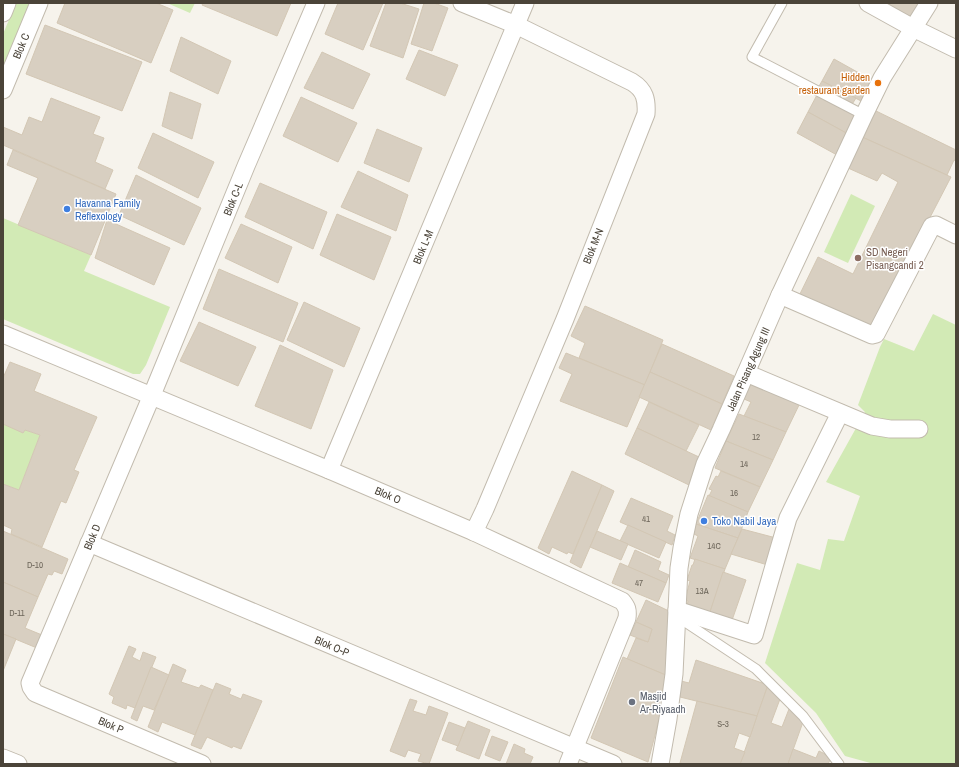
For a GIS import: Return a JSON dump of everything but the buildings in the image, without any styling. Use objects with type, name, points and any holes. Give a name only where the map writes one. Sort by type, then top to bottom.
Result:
[{"type":"street","points":[[3,13],[7,3]]},
{"type":"street","name":"Blok C","points":[[3,90],[39,3]]},
{"type":"street","name":"Blok C-L","points":[[152,396],[249,159],[316,3]]},
{"type":"street","name":"Blok M-N","points":[[462,3],[516,25],[639,86],[644,93],[647,103],[646,114],[564,319],[474,532]]},
{"type":"street","name":"Blok L-M","points":[[330,470],[525,3]]},
{"type":"street","points":[[868,3],[913,28],[956,49]]},
{"type":"street","name":"Jalan Pisang Agung III","points":[[660,764],[674,674],[679,568],[682,548],[696,489],[705,464],[780,295],[864,115],[882,78],[929,3]]},
{"type":"street","points":[[780,295],[872,335],[876,334],[932,226],[936,225],[956,235]]},
{"type":"street","name":"Blok O","points":[[3,334],[330,470],[474,532],[622,601],[628,610],[627,618],[572,756]]},
{"type":"street","points":[[746,373],[872,426],[881,428],[918,429]]},
{"type":"street","name":"Blok D","points":[[31,679],[152,396]]},
{"type":"street","points":[[677,613],[754,636],[788,518],[840,413]]},
{"type":"street","name":"Blok O-P","points":[[90,543],[572,756],[613,764]]},
{"type":"street","name":"Blok P","points":[[31,679],[31,687],[35,693],[202,764]]},
{"type":"street","points":[[3,758],[18,764]]},
{"type":"lane","points":[[782,3],[752,57],[864,115]]},
{"type":"lane","points":[[677,613],[756,669],[803,716],[839,764]]},
{"type":"green space","points":[[16,3],[30,3],[3,66],[3,34]]},
{"type":"green space","points":[[167,3],[195,3],[190,13]]},
{"type":"green space","points":[[851,194],[875,206],[848,263],[824,252]]},
{"type":"green space","points":[[3,218],[91,255],[84,271],[170,307],[146,365],[140,374],[133,374],[3,319]]},
{"type":"green space","points":[[933,314],[956,325],[956,764],[874,764],[845,756],[816,713],[765,663],[797,563],[820,570],[828,539],[844,541],[860,496],[826,482],[865,412],[858,405],[880,347],[884,339],[914,351]]},
{"type":"green space","points":[[3,424],[23,432],[25,430],[40,435],[19,490],[3,484]]},
{"type":"place","name":"Hidden restaurant garden","points":[[878,83]]},
{"type":"place","name":"Havanna Family Reflexology","points":[[67,209]]},
{"type":"place","name":"SD Negeri Pisangcandi 2","points":[[858,258]]},
{"type":"place","name":"Toko Nabil Jaya","points":[[704,521]]},
{"type":"place","name":"Masjid Ar-Riyaadh","points":[[632,702]]}]
